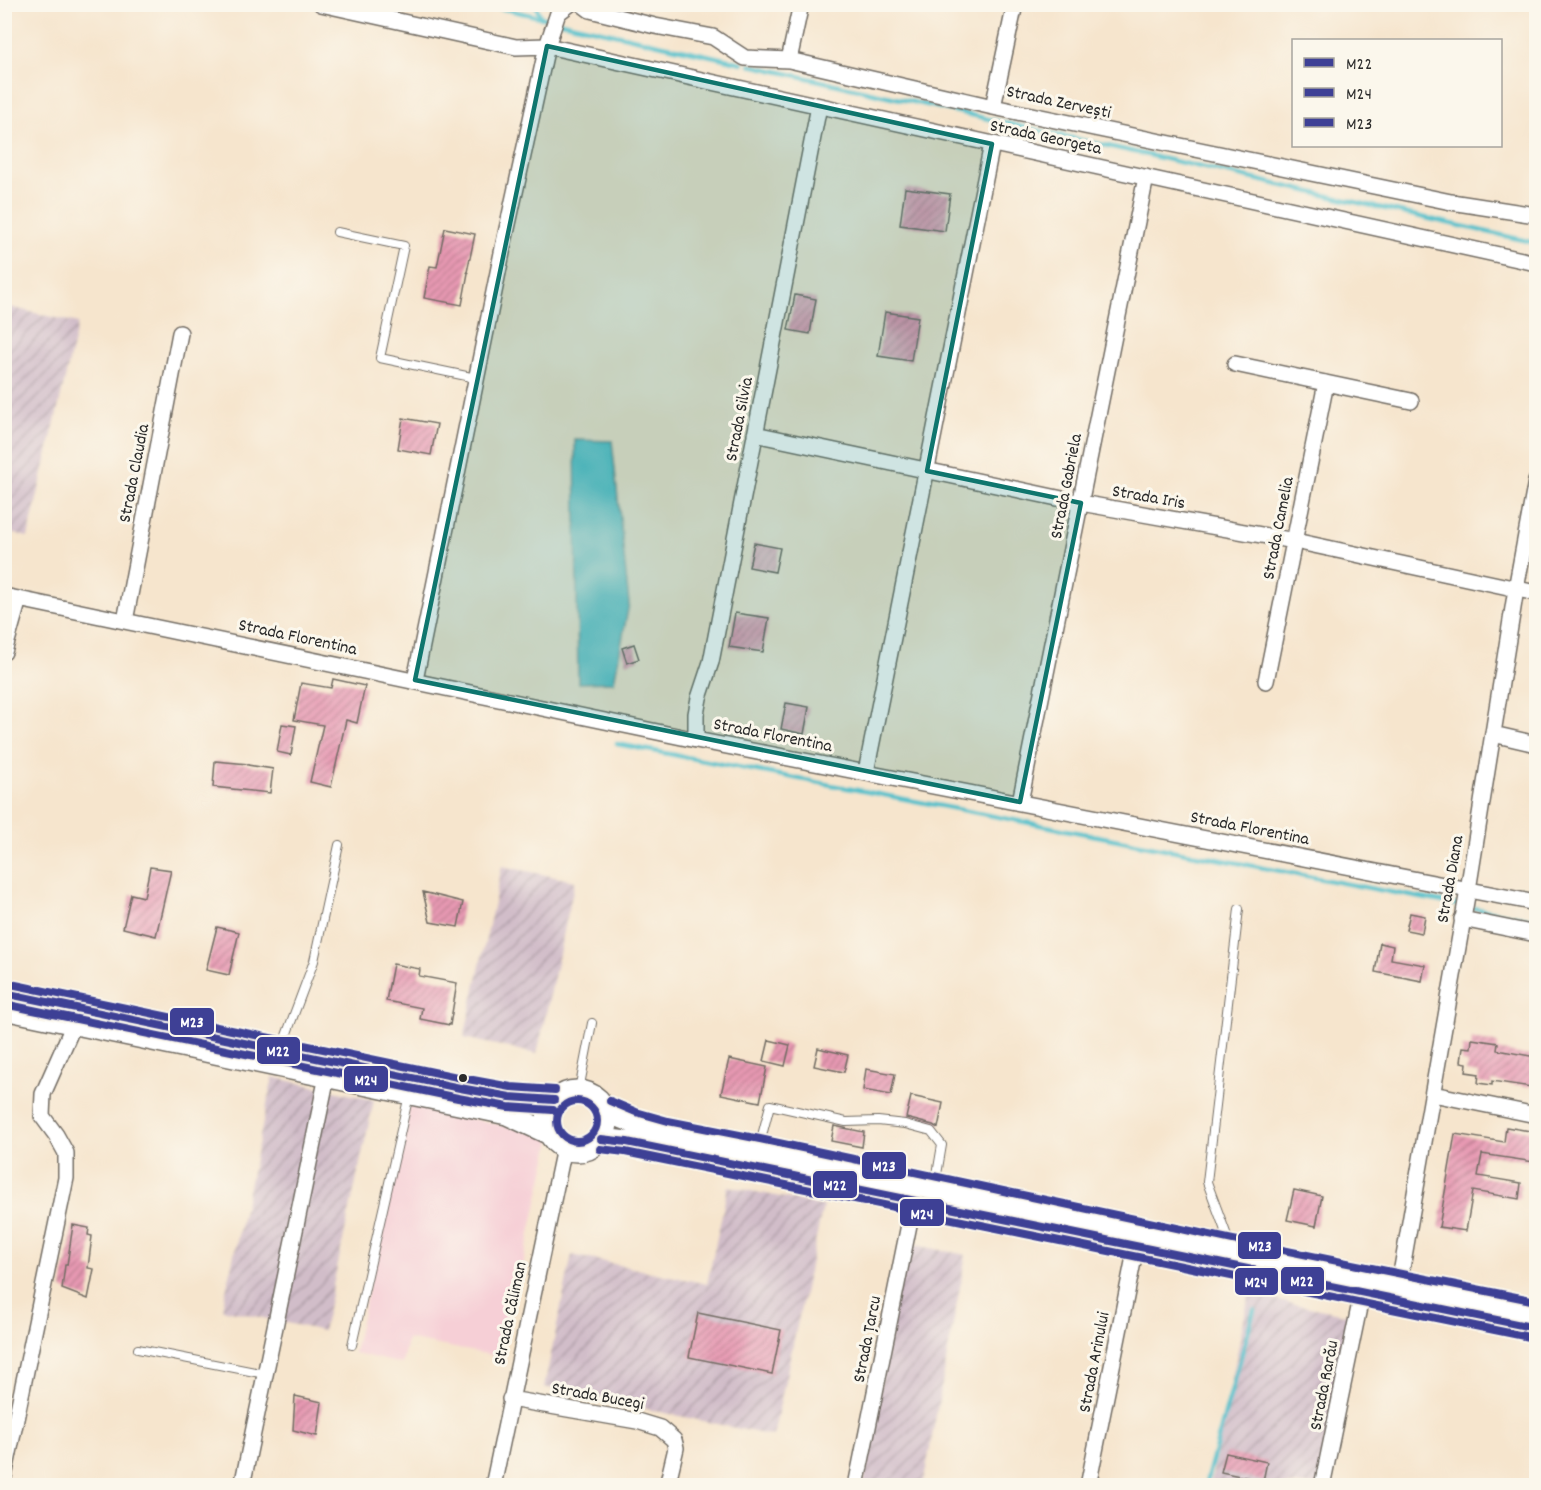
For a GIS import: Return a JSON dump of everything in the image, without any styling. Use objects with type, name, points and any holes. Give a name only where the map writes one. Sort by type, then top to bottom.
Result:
[{"type":"main road","points":[[4,993],[500,1095],[554,1100]]},
{"type":"main road","points":[[4,1010],[507,1114],[572,1151],[588,1149],[601,1140],[607,1126],[606,1111],[602,1103],[588,1092],[579,1090],[566,1093],[554,1100],[547,1113],[547,1128],[557,1141]]},
{"type":"main road","points":[[606,1111],[633,1122],[666,1131],[1536,1312]]},
{"type":"main road","points":[[601,1140],[627,1142],[1536,1328]]},
{"type":"street","name":"Strada Georgeta","points":[[321,4],[516,47],[547,46],[1536,263]]},
{"type":"street","name":"Strada Zervești","points":[[582,4],[590,10],[713,37],[744,58],[789,60],[993,107],[1451,202],[1536,214]]},
{"type":"street","points":[[789,60],[801,4]]},
{"type":"street","points":[[993,107],[1015,4]]},
{"type":"street","points":[[415,680],[476,378],[547,46],[564,9]]},
{"type":"street","name":"Strada Silvia","points":[[696,740],[696,714],[699,698],[711,662],[819,106]]},
{"type":"street","points":[[866,772],[992,144]]},
{"type":"street","name":"Strada Gabriela","points":[[1020,802],[1146,177]]},
{"type":"street","name":"Strada Claudia","points":[[125,621],[180,333]]},
{"type":"street","points":[[1235,364],[1411,401]]},
{"type":"street","name":"Strada Camelia","points":[[1266,681],[1326,383]]},
{"type":"street","name":"Strada Iris","points":[[755,434],[1081,503],[1294,541],[1536,593]]},
{"type":"street","name":"Strada Diana","points":[[1399,1285],[1536,481]]},
{"type":"street","points":[[4,652],[12,597]]},
{"type":"street","name":"Strada Florentina","points":[[12,597],[696,740],[1020,802],[1467,893],[1536,903]]},
{"type":"street","points":[[1493,734],[1536,744]]},
{"type":"street","points":[[1463,915],[1536,934]]},
{"type":"street","points":[[4,1477],[66,1178],[66,1153],[42,1116],[43,1094],[74,1024]]},
{"type":"street","points":[[242,1485],[327,1076]]},
{"type":"street","points":[[1433,1094],[1536,1115]]},
{"type":"street","name":"Strada Căliman","points":[[493,1485],[557,1141]]},
{"type":"street","name":"Strada Țarcu","points":[[856,1485],[914,1200]]},
{"type":"street","name":"Strada Arinului","points":[[1088,1485],[1136,1247]]},
{"type":"street","name":"Strada Rarău","points":[[1322,1485],[1362,1293]]},
{"type":"street","name":"Strada Bucegi","points":[[510,1399],[637,1420],[660,1428],[674,1440],[676,1448],[667,1485]]},
{"type":"lane","points":[[337,232],[404,246],[380,358],[476,378]]},
{"type":"lane","points":[[281,1051],[314,961],[339,845]]},
{"type":"lane","points":[[1231,1250],[1207,1182],[1239,909]]},
{"type":"lane","points":[[579,1090],[592,1023]]},
{"type":"lane","points":[[352,1345],[409,1094]]},
{"type":"lane","points":[[758,1149],[770,1105],[846,1122],[878,1121],[905,1124],[931,1131],[942,1145],[935,1188]]},
{"type":"lane","points":[[138,1349],[265,1374]]},
{"type":"highlighted area","points":[[547,46],[992,144],[927,471],[1081,503],[1020,802],[415,680]]},
{"type":"shaded area","points":[[5,306],[78,323],[28,537],[5,532]]},
{"type":"shaded area","points":[[502,866],[575,881],[537,1054],[464,1038]]},
{"type":"shaded area","points":[[273,1077],[374,1100],[323,1331],[222,1309]]},
{"type":"shaded area","points":[[409,1105],[552,1136],[502,1357],[407,1339],[402,1364],[354,1353]]},
{"type":"shaded area","points":[[728,1186],[823,1206],[773,1436],[544,1387],[572,1255],[707,1284]]},
{"type":"shaded area","points":[[905,1243],[966,1255],[923,1485],[863,1486]]},
{"type":"shaded area","points":[[1249,1295],[1354,1316],[1319,1485],[1210,1486]]},
{"type":"water","points":[[575,440],[612,441],[629,604],[614,682],[578,683]]},
{"type":"building","points":[[905,188],[950,194],[945,231],[900,225]]},
{"type":"building","points":[[445,228],[475,234],[462,305],[424,298],[430,266],[437,267]]},
{"type":"building","points":[[795,295],[816,299],[810,334],[788,330]]},
{"type":"building","points":[[885,312],[918,317],[911,361],[878,356]]},
{"type":"building","points":[[403,418],[437,424],[431,455],[398,449]]},
{"type":"building","points":[[754,543],[780,548],[775,572],[749,567]]},
{"type":"building","points":[[735,613],[769,618],[763,652],[729,647]]},
{"type":"building","points":[[634,644],[639,659],[627,663],[622,648]]},
{"type":"building","points":[[333,679],[365,686],[357,723],[346,720],[331,787],[310,782],[323,725],[294,720],[301,683],[331,688]]},
{"type":"building","points":[[786,703],[809,707],[804,734],[781,729]]},
{"type":"building","points":[[282,724],[296,726],[291,755],[277,752]]},
{"type":"building","points":[[215,761],[273,769],[270,793],[213,787]]},
{"type":"building","points":[[150,867],[171,870],[156,936],[123,928],[131,894],[144,897]]},
{"type":"building","points":[[423,892],[463,902],[458,927],[430,922]]},
{"type":"building","points":[[1410,913],[1425,916],[1422,933],[1406,930]]},
{"type":"building","points":[[217,927],[239,932],[229,975],[206,970]]},
{"type":"building","points":[[1380,943],[1393,946],[1391,959],[1425,965],[1422,981],[1375,972]]},
{"type":"building","points":[[393,964],[420,969],[419,976],[457,983],[450,1025],[420,1019],[422,1008],[386,1001]]},
{"type":"building","points":[[1472,1039],[1498,1043],[1497,1050],[1536,1057],[1531,1087],[1492,1081],[1492,1085],[1478,1083],[1479,1074],[1466,1072],[1467,1063],[1461,1062],[1463,1047],[1471,1048]]},
{"type":"building","points":[[769,1040],[790,1045],[785,1066],[764,1061]]},
{"type":"building","points":[[818,1048],[848,1055],[844,1072],[814,1066]]},
{"type":"building","points":[[729,1059],[767,1067],[760,1102],[721,1094]]},
{"type":"building","points":[[866,1069],[895,1074],[891,1095],[863,1090]]},
{"type":"building","points":[[911,1096],[943,1103],[938,1128],[906,1118]]},
{"type":"building","points":[[834,1126],[864,1132],[862,1147],[831,1141]]},
{"type":"building","points":[[1506,1127],[1536,1132],[1534,1162],[1482,1154],[1478,1176],[1521,1183],[1519,1199],[1473,1191],[1466,1231],[1439,1227],[1455,1134],[1504,1142]]},
{"type":"building","points":[[1294,1190],[1322,1196],[1316,1226],[1287,1220]]},
{"type":"building","points":[[73,1225],[89,1228],[88,1235],[92,1236],[88,1268],[94,1269],[88,1299],[62,1289]]},
{"type":"building","points":[[698,1313],[781,1330],[772,1374],[689,1357]]},
{"type":"building","points":[[295,1396],[322,1402],[317,1436],[293,1430]]},
{"type":"building","points":[[1226,1453],[1267,1462],[1263,1481],[1221,1472]]},
{"type":"waterway","points":[[478,4],[742,63]]},
{"type":"waterway","points":[[535,4],[541,18]]},
{"type":"waterway","points":[[750,65],[1536,243]]},
{"type":"waterway","points":[[617,744],[1536,920]]},
{"type":"waterway","points":[[1205,1486],[1254,1310]]},
{"type":"transit line","name":"M23","points":[[6,983],[462,1078],[511,1087],[555,1090]]},
{"type":"transit line","name":"M22","points":[[4,993],[460,1088],[510,1097],[554,1100]]},
{"type":"transit line","name":"M24","points":[[4,1004],[458,1098],[508,1107],[553,1110]]},
{"type":"transit line","name":"M23","points":[[577,1101],[591,1107],[597,1121],[591,1135],[577,1141],[563,1135],[557,1121],[563,1107],[577,1101]]},
{"type":"transit line","name":"M23","points":[[610,1101],[636,1112],[668,1121],[1536,1301]]},
{"type":"transit line","name":"M22","points":[[601,1139],[627,1142],[1536,1328]]},
{"type":"transit line","name":"M24","points":[[600,1149],[625,1152],[1534,1338]]}]
